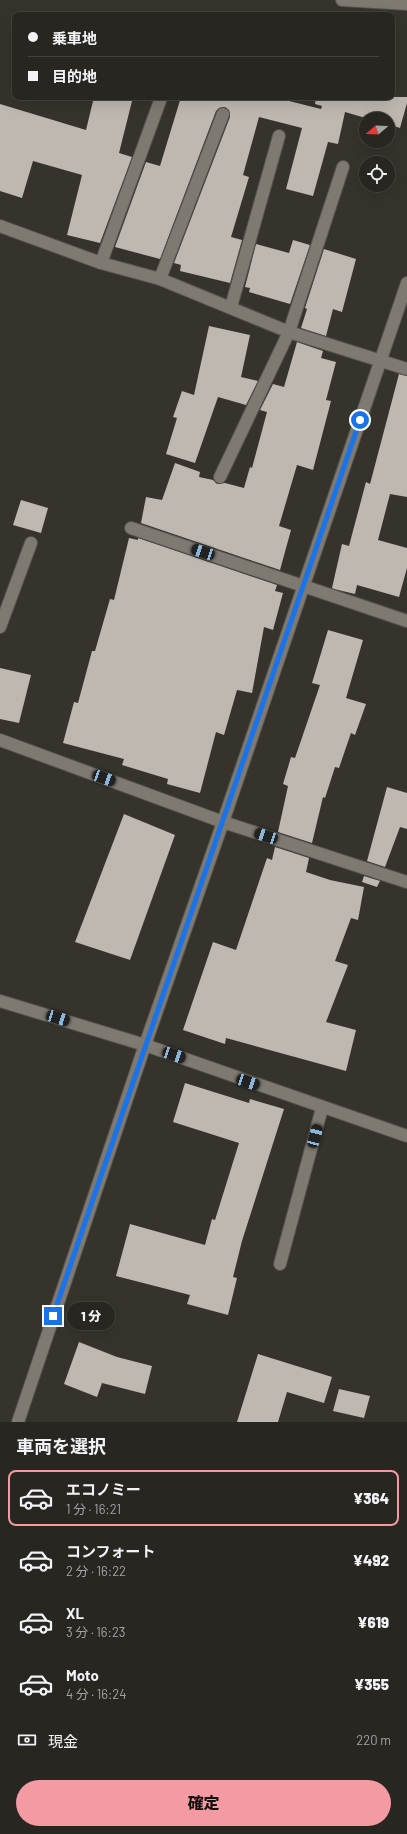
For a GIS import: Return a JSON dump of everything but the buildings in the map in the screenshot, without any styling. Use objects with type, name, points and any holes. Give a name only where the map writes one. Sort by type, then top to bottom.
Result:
[{"type":"street","points":[[349,0],[407,4]]},
{"type":"street","points":[[101,263],[160,100]]},
{"type":"street","points":[[160,279],[223,114]]},
{"type":"street","points":[[231,307],[279,136]]},
{"type":"street","points":[[220,477],[289,332],[343,167]]},
{"type":"street","points":[[0,226],[101,263],[160,279],[289,332],[407,369]]},
{"type":"street","points":[[18,1422],[145,1045],[224,822],[303,585],[407,283]]},
{"type":"street","points":[[131,528],[407,621]]},
{"type":"street","points":[[0,628],[31,543]]},
{"type":"street","points":[[0,740],[224,822],[407,882]]},
{"type":"street","points":[[0,1001],[145,1045],[322,1108],[407,1136]]},
{"type":"street","points":[[280,1264],[322,1108]]},
{"type":"route","points":[[53,1316],[145,1045],[224,822],[360,420]]}]
